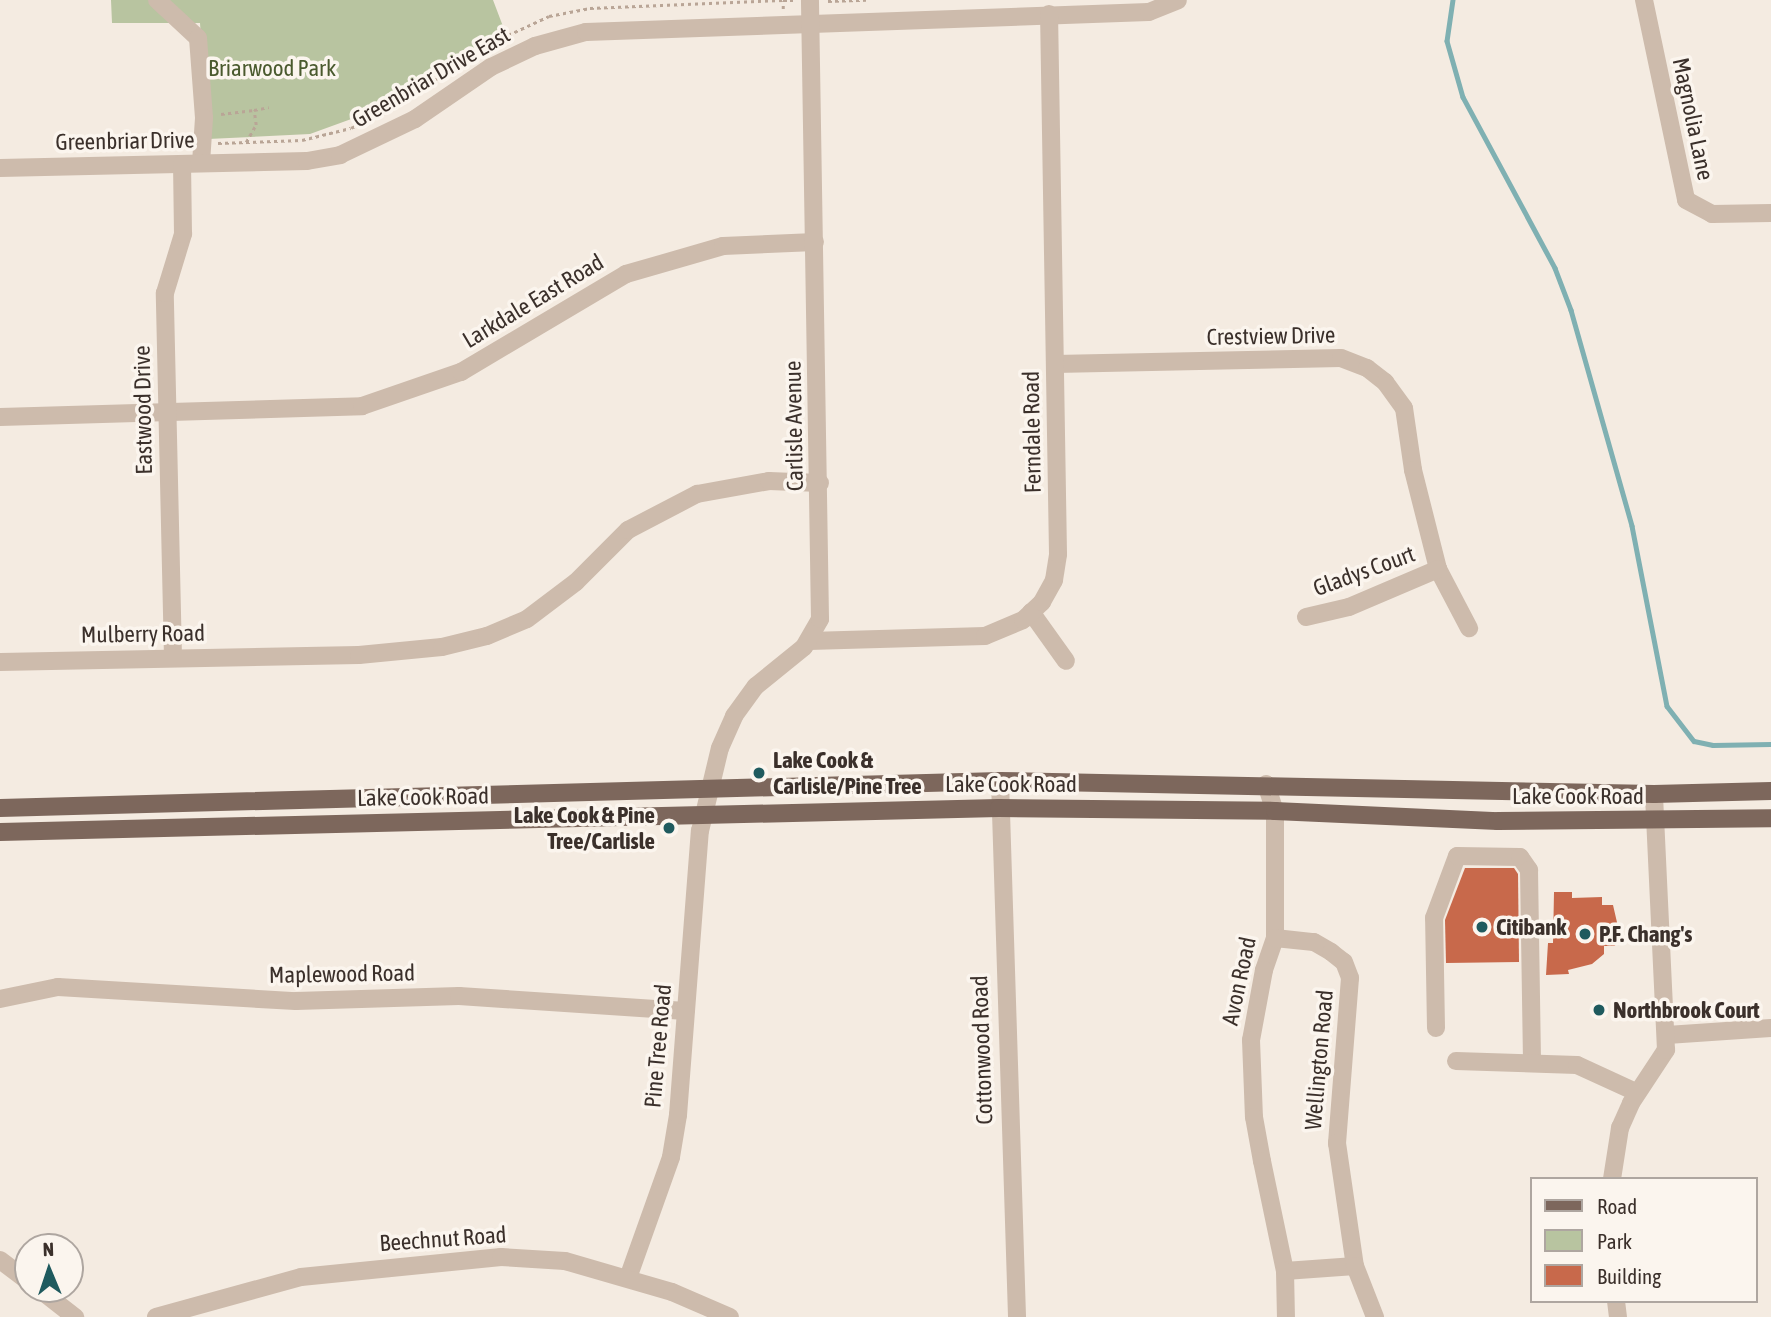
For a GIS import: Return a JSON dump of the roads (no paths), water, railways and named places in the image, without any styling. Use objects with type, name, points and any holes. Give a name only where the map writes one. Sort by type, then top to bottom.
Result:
[{"type":"main road","name":"Lake Cook Road","points":[[0,808],[1000,781],[1266,784],[1654,794],[1771,791]]},
{"type":"main road","name":"Lake Cook Road","points":[[0,832],[999,808],[1275,811],[1498,821],[1771,818]]},
{"type":"street","points":[[157,0],[198,38],[204,118],[201,163]]},
{"type":"street","name":"Carlisle Avenue","points":[[707,813],[720,748],[734,716],[756,686],[809,641],[820,619],[822,593],[810,0]]},
{"type":"street","name":"Greenbriar Drive East","points":[[251,162],[340,155],[415,119],[491,67],[535,46],[586,32],[811,21],[1149,12],[1178,0]]},
{"type":"street","name":"Magnolia Lane","points":[[1644,0],[1686,201],[1712,214],[1771,213]]},
{"type":"street","name":"Ferndale Road","points":[[809,641],[970,639],[1006,630],[1031,612],[1054,579],[1058,554],[1049,15]]},
{"type":"street","name":"Greenbriar Drive","points":[[0,168],[251,162]]},
{"type":"street","name":"Eastwood Drive","points":[[173,657],[165,293],[184,221],[182,164]]},
{"type":"street","name":"Larkdale East Road","points":[[0,416],[362,406],[427,387],[461,372],[585,294],[626,274],[677,257],[723,246],[815,242]]},
{"type":"street","name":"Crestview Drive","points":[[1055,364],[1355,361],[1385,382],[1404,408],[1413,470],[1438,569],[1469,628]]},
{"type":"street","name":"Mulberry Road","points":[[0,662],[397,653],[487,636],[554,601],[601,552],[662,509],[733,484],[820,483]]},
{"type":"street","name":"Gladys Court","points":[[1306,617],[1349,607],[1438,569]]},
{"type":"street","points":[[1031,612],[1066,661]]},
{"type":"street","name":"Cottonwood Road","points":[[1000,781],[1017,1317]]},
{"type":"street","name":"Avon Road","points":[[1266,784],[1275,811],[1275,938],[1264,970],[1251,1040],[1254,1117],[1286,1270],[1286,1317]]},
{"type":"street","points":[[1612,1177],[1620,1128],[1636,1092],[1660,1065],[1667,1035],[1660,998],[1654,794]]},
{"type":"street","name":"Pine Tree Road","points":[[628,1278],[671,1157],[700,831],[707,813]]},
{"type":"street","points":[[1436,1028],[1434,918],[1457,856],[1520,857],[1529,870],[1532,1062]]},
{"type":"street","name":"Wellington Road","points":[[1275,938],[1322,947],[1344,962],[1350,978],[1337,1143],[1355,1266],[1375,1317]]},
{"type":"street","name":"Maplewood Road","points":[[0,999],[58,987],[296,1002],[459,996],[686,1011]]},
{"type":"street","points":[[1667,1035],[1771,1028]]},
{"type":"street","points":[[1456,1061],[1577,1065],[1636,1092]]},
{"type":"street","name":"Beechnut Road","points":[[156,1317],[301,1277],[409,1264],[500,1257],[565,1261],[628,1278],[730,1317]]},
{"type":"street","points":[[1286,1270],[1355,1266]]},
{"type":"street","points":[[57,1303],[75,1317]]},
{"type":"waterway","points":[[1453,0],[1447,41],[1463,97],[1555,268],[1571,310],[1632,526],[1667,706],[1694,741],[1713,745],[1771,744]]},
{"type":"place","name":"Lake Cook & Carlisle/Pine Tree","points":[[759,773]]},
{"type":"place","name":"Lake Cook & Pine Tree/Carlisle","points":[[669,828]]},
{"type":"place","name":"Citibank","points":[[1482,927]]},
{"type":"place","name":"P.F. Chang's","points":[[1585,934]]},
{"type":"place","name":"Northbrook Court","points":[[1599,1010]]},
{"type":"park label","name":"Briarwood Park","points":[[272,68]]}]
